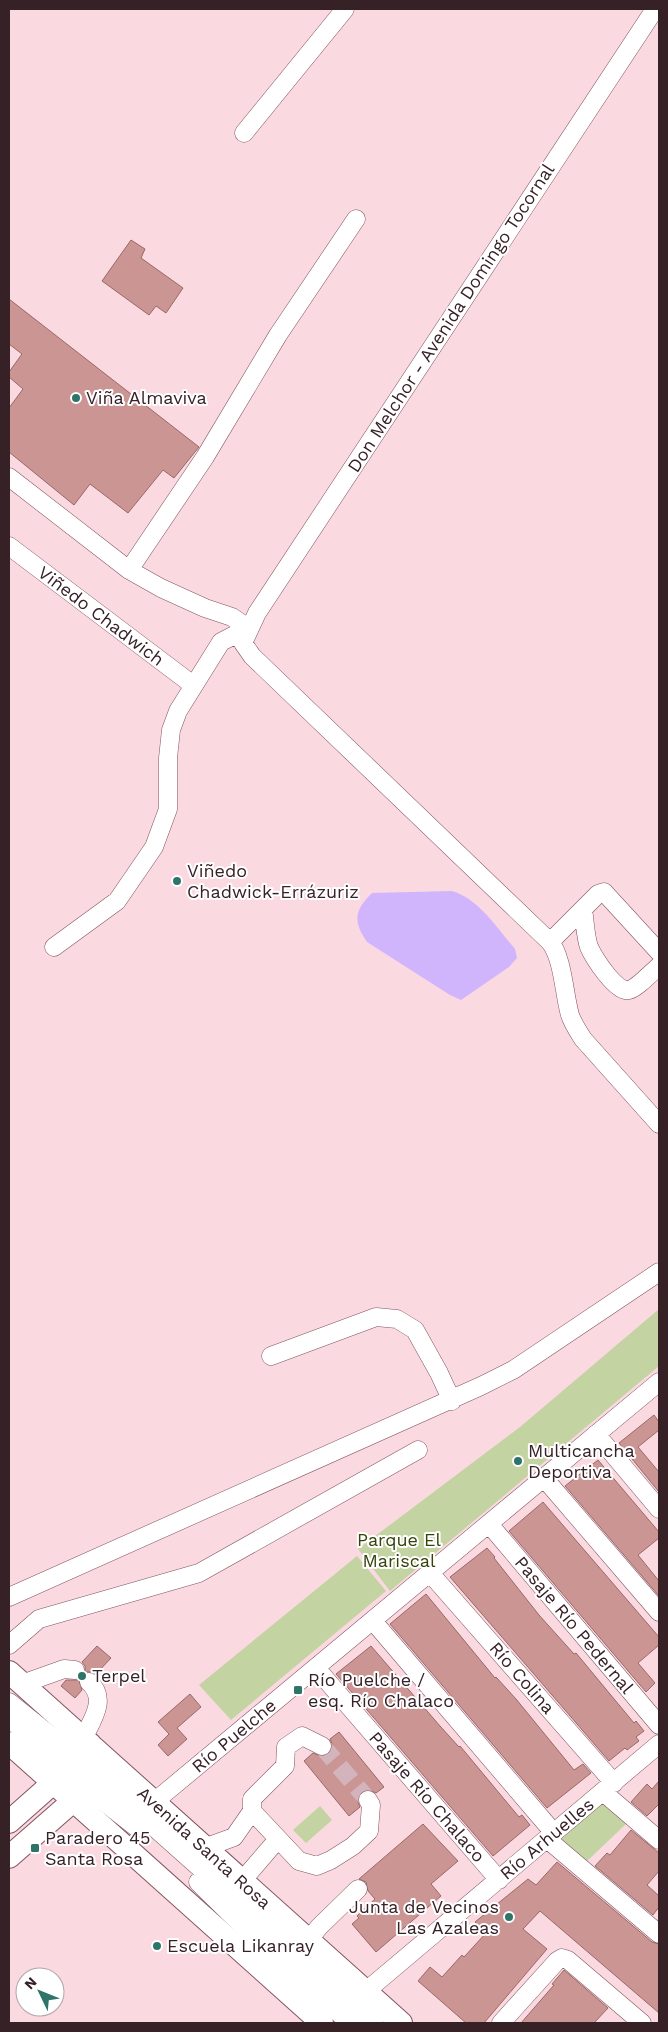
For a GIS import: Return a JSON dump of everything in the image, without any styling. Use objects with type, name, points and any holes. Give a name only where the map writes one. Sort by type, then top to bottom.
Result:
[{"type":"main road","name":"Avenida Santa Rosa","points":[[15,1678],[90,1781],[322,2023]]},
{"type":"main road","name":"Avenida Santa Rosa","points":[[9,1743],[74,1759],[90,1781],[154,1802],[241,1882],[401,2023]]},
{"type":"main road","points":[[9,1822],[74,1759]]},
{"type":"main road","points":[[9,1857],[90,1781]]},
{"type":"street","points":[[244,133],[345,9]]},
{"type":"street","name":"Don Melchor - Avenida Domingo Tocornal","points":[[248,628],[655,9]]},
{"type":"street","points":[[129,570],[205,457],[278,335],[356,219]]},
{"type":"street","points":[[9,477],[50,511],[129,570],[161,588],[204,608],[232,617],[248,628]]},
{"type":"street","name":"Viñedo Chadwich","points":[[9,546],[193,685]]},
{"type":"street","points":[[54,947],[117,901],[154,847],[168,809],[168,758],[171,730],[178,711],[221,642],[248,628]]},
{"type":"street","points":[[248,628],[243,643],[252,656],[550,942],[557,957],[570,1016],[575,1026],[583,1039],[659,1124]]},
{"type":"street","points":[[550,942],[598,894],[604,892],[659,952]]},
{"type":"street","points":[[583,909],[588,945],[594,957],[618,988],[625,991],[631,990],[659,966]]},
{"type":"street","points":[[9,1597],[452,1401],[513,1370],[659,1272]]},
{"type":"street","points":[[271,1356],[376,1318],[397,1319],[415,1330],[452,1401]]},
{"type":"street","name":"Río Puelche","points":[[154,1802],[596,1434],[657,1388]]},
{"type":"street","points":[[596,1434],[659,1509]]},
{"type":"street","points":[[9,1645],[40,1619],[199,1572],[418,1450]]},
{"type":"street","points":[[544,1478],[659,1612]]},
{"type":"street","name":"Pasaje Río Pedernal","points":[[489,1524],[659,1725]]},
{"type":"street","name":"Río Colina","points":[[430,1573],[608,1787],[659,1840]]},
{"type":"street","points":[[373,1621],[550,1836],[659,1934]]},
{"type":"street","name":"Pasaje Río Chalaco","points":[[316,1668],[498,1880]]},
{"type":"street","points":[[15,1678],[64,1669],[75,1670]]},
{"type":"street","points":[[74,1759],[99,1701],[97,1691],[89,1682]]},
{"type":"street","points":[[9,1702],[43,1729],[74,1759]]},
{"type":"street","points":[[9,1718],[74,1759]]},
{"type":"street","points":[[204,1848],[234,1837],[252,1811],[252,1800],[285,1766],[286,1747],[302,1736],[322,1746]]},
{"type":"street","name":"Río Arhuelles","points":[[365,1992],[659,1746]]},
{"type":"street","points":[[90,1781],[262,1945],[350,2023]]},
{"type":"street","points":[[90,1781],[374,2023]]},
{"type":"street","points":[[252,1811],[299,1861],[317,1866],[331,1860],[353,1846],[369,1831],[371,1805],[368,1800]]},
{"type":"street","points":[[241,1882],[278,1839]]},
{"type":"street","points":[[308,1941],[319,1926],[358,1889]]},
{"type":"street","points":[[501,2023],[557,1961],[562,1958],[568,1960],[642,2023]]},
{"type":"green space","name":"Parque El Mariscal","points":[[659,1309],[659,1366],[390,1591],[358,1549],[520,1427]]},
{"type":"green space","points":[[357,1556],[386,1591],[231,1720],[199,1685]]},
{"type":"green space","points":[[602,1801],[627,1823],[585,1863],[559,1841]]},
{"type":"green space","points":[[320,1806],[332,1820],[306,1843],[293,1830]]},
{"type":"shaded area","points":[[452,891],[471,900],[487,915],[515,949],[517,958],[509,967],[461,1000],[450,995],[367,942],[362,935],[358,922],[359,911],[372,893]]},
{"type":"building","points":[[131,240],[145,249],[141,258],[183,288],[166,313],[156,306],[149,315],[102,281]]},
{"type":"building","name":"Viña Almaviva","points":[[9,299],[199,447],[174,478],[163,470],[128,513],[90,484],[74,505],[9,452],[9,408],[23,389],[9,377],[9,372],[22,354],[9,344]]},
{"type":"building","points":[[654,1415],[659,1422],[659,1430],[638,1447],[659,1472],[659,1492],[619,1443]]},
{"type":"building","points":[[598,1460],[659,1532],[659,1538],[638,1555],[659,1581],[659,1596],[565,1486]]},
{"type":"building","points":[[543,1502],[659,1637],[659,1645],[638,1663],[655,1683],[646,1692],[509,1531]]},
{"type":"building","points":[[487,1548],[539,1615],[574,1654],[576,1653],[634,1723],[636,1721],[644,1731],[636,1737],[639,1741],[627,1750],[625,1748],[609,1761],[450,1577]]},
{"type":"building","points":[[426,1594],[574,1770],[583,1764],[591,1773],[547,1808],[390,1624]]},
{"type":"building","points":[[97,1646],[111,1658],[96,1674],[85,1672],[85,1666],[82,1662]]},
{"type":"building","points":[[371,1646],[440,1726],[460,1746],[519,1817],[522,1815],[530,1825],[493,1856],[336,1674]]},
{"type":"building","points":[[66,1680],[79,1680],[82,1690],[75,1698],[61,1686]]},
{"type":"building","points":[[190,1694],[201,1707],[177,1728],[187,1739],[168,1756],[158,1745],[169,1734],[158,1722]]},
{"type":"building","points":[[339,1732],[384,1787],[376,1793],[368,1789],[362,1791],[357,1800],[360,1807],[349,1816],[304,1761],[313,1753],[322,1757],[328,1755],[333,1746],[330,1739]]},
{"type":"building","points":[[659,1781],[659,1804],[647,1816],[631,1802],[647,1784],[652,1789]]},
{"type":"building","points":[[423,1824],[458,1861],[431,1884],[441,1896],[376,1952],[352,1924],[359,1918],[357,1916],[375,1899],[368,1891],[366,1882],[359,1879]]},
{"type":"building","points":[[631,1830],[659,1853],[659,1871],[647,1885],[659,1896],[659,1907],[653,1915],[595,1866],[607,1853],[610,1855]]},
{"type":"building","points":[[557,1862],[652,1942],[659,1944],[659,2013],[540,1911],[523,1929],[547,1949],[484,2023],[466,2023],[418,1981],[430,1967],[442,1977],[486,1933],[475,1922],[528,1879],[536,1885]]},
{"type":"building","points":[[564,1970],[608,2008],[594,2023],[521,2023],[554,1985],[552,1984]]},
{"type":"tunnel","points":[[322,1746],[368,1800]]},
{"type":"place","name":"Viña Almaviva","points":[[76,398]]},
{"type":"place","name":"Viñedo Chadwick-Errázuriz","points":[[177,881]]},
{"type":"place","name":"Multicancha Deportiva","points":[[518,1461]]},
{"type":"place","name":"Terpel","points":[[82,1676]]},
{"type":"place","name":"Río Puelche / esq. Río Chalaco","points":[[298,1690]]},
{"type":"place","name":"Paradero 45 Santa Rosa","points":[[35,1848]]},
{"type":"place","name":"Junta de Vecinos Las Azaleas","points":[[509,1917]]},
{"type":"place","name":"Escuela Likanray","points":[[157,1946]]}]
